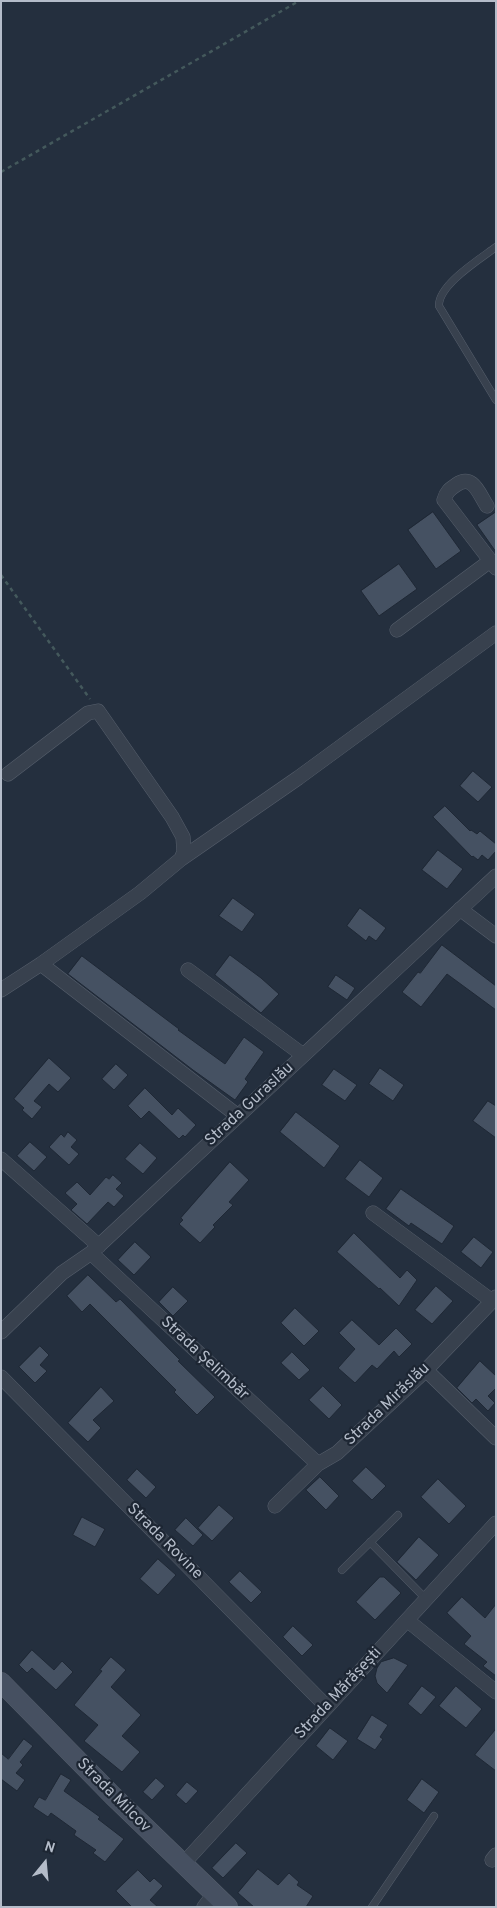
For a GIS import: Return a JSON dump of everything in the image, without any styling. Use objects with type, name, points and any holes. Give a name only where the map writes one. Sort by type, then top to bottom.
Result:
[{"type":"main road","name":"Strada Milcov","points":[[1,1682],[183,1864],[209,1900],[228,1907]]},
{"type":"street","points":[[397,630],[493,565],[444,500],[446,493],[462,481],[467,480],[472,483],[487,506]]},
{"type":"street","points":[[1,990],[41,964],[140,893],[181,859],[298,778],[496,633]]},
{"type":"street","points":[[8,774],[88,713],[98,711],[172,817],[183,836],[185,846],[181,859]]},
{"type":"street","name":"Strada Guraslău","points":[[1,1332],[62,1273],[95,1250],[496,876]]},
{"type":"street","points":[[460,909],[496,936]]},
{"type":"street","points":[[41,964],[238,1116]]},
{"type":"street","points":[[188,970],[303,1055]]},
{"type":"street","name":"Strada Șelimbăr","points":[[1,1159],[318,1464]]},
{"type":"street","points":[[373,1213],[494,1299]]},
{"type":"street","name":"Strada Mirăslău","points":[[275,1506],[318,1464],[337,1453],[426,1370],[494,1299]]},
{"type":"street","points":[[426,1370],[496,1438]]},
{"type":"street","name":"Strada Rovine","points":[[1,1376],[327,1707]]},
{"type":"street","name":"Strada Mărășești","points":[[183,1864],[496,1523]]},
{"type":"street","points":[[407,1620],[496,1692]]},
{"type":"lane","points":[[496,247],[445,289],[438,301],[438,306],[496,400]]},
{"type":"lane","points":[[342,1570],[398,1514]]},
{"type":"lane","points":[[370,1542],[426,1599]]},
{"type":"lane","points":[[372,1907],[434,1816]]},
{"type":"path","points":[[1,172],[299,1]]},
{"type":"path","points":[[1,575],[98,711]]},
{"type":"building","points":[[433,512],[461,551],[436,569],[408,530]]},
{"type":"building","points":[[496,512],[496,552],[477,525]]},
{"type":"building","points":[[399,564],[417,589],[379,616],[361,591]]},
{"type":"building","points":[[473,771],[492,787],[478,802],[460,786]]},
{"type":"building","points":[[445,806],[470,831],[477,834],[480,831],[496,844],[496,851],[488,860],[482,855],[478,860],[472,857],[433,817]]},
{"type":"building","points":[[438,850],[463,869],[447,889],[422,870]]},
{"type":"building","points":[[233,898],[255,914],[242,932],[219,916]]},
{"type":"building","points":[[360,908],[386,928],[376,941],[369,936],[366,941],[347,926]]},
{"type":"building","points":[[442,945],[496,986],[496,1010],[447,974],[421,1007],[402,992]]},
{"type":"building","points":[[230,955],[279,994],[261,1013],[215,975]]},
{"type":"building","points":[[82,956],[225,1064],[244,1037],[264,1052],[245,1079],[248,1082],[235,1100],[68,974]]},
{"type":"building","points":[[336,975],[355,988],[347,1000],[328,987]]},
{"type":"building","points":[[49,1058],[71,1078],[58,1092],[49,1084],[34,1101],[42,1107],[32,1119],[14,1099]]},
{"type":"building","points":[[116,1064],[128,1075],[114,1090],[102,1079]]},
{"type":"building","points":[[380,1068],[404,1085],[393,1101],[369,1084]]},
{"type":"building","points":[[334,1069],[357,1085],[345,1101],[322,1085]]},
{"type":"building","points":[[145,1088],[172,1115],[178,1108],[196,1125],[185,1137],[183,1135],[179,1139],[149,1111],[141,1119],[128,1106]]},
{"type":"building","points":[[488,1101],[496,1106],[496,1138],[473,1121]]},
{"type":"building","points":[[296,1112],[340,1146],[324,1168],[280,1132]]},
{"type":"building","points":[[68,1132],[77,1140],[71,1147],[79,1154],[69,1165],[49,1147],[61,1134],[64,1137]]},
{"type":"building","points":[[30,1142],[47,1157],[34,1171],[17,1156]]},
{"type":"building","points":[[140,1143],[157,1158],[143,1174],[125,1159]]},
{"type":"building","points":[[360,1160],[383,1178],[369,1197],[345,1179]]},
{"type":"building","points":[[230,1162],[249,1180],[229,1202],[233,1205],[213,1225],[215,1227],[200,1243],[179,1224],[183,1220],[181,1218]]},
{"type":"building","points":[[113,1175],[122,1183],[116,1189],[124,1196],[114,1207],[108,1202],[87,1224],[71,1210],[77,1204],[65,1193],[77,1182],[90,1195],[106,1177],[109,1179]]},
{"type":"building","points":[[401,1189],[454,1226],[442,1244],[411,1223],[409,1226],[386,1209]]},
{"type":"building","points":[[354,1233],[400,1278],[407,1270],[417,1280],[399,1306],[337,1252]]},
{"type":"building","points":[[474,1237],[493,1252],[481,1268],[461,1252]]},
{"type":"building","points":[[135,1242],[151,1257],[134,1275],[118,1260]]},
{"type":"building","points":[[88,1275],[116,1302],[120,1299],[180,1360],[178,1361],[215,1397],[197,1415],[174,1392],[176,1390],[90,1304],[82,1312],[67,1296]]},
{"type":"building","points":[[436,1286],[453,1301],[432,1324],[415,1310]]},
{"type":"building","points":[[173,1287],[188,1301],[173,1316],[159,1302]]},
{"type":"building","points":[[295,1308],[319,1331],[304,1346],[281,1323]]},
{"type":"building","points":[[352,1320],[379,1345],[396,1328],[412,1344],[399,1357],[394,1351],[377,1369],[372,1365],[355,1383],[338,1368],[355,1349],[339,1333]]},
{"type":"building","points":[[40,1346],[49,1355],[40,1365],[47,1371],[35,1383],[19,1367]]},
{"type":"building","points":[[292,1352],[310,1370],[299,1380],[281,1363]]},
{"type":"building","points":[[480,1361],[496,1376],[496,1388],[488,1396],[495,1403],[488,1411],[476,1399],[472,1403],[457,1388]]},
{"type":"building","points":[[323,1386],[342,1405],[329,1419],[309,1400]]},
{"type":"building","points":[[101,1387],[114,1401],[93,1420],[101,1428],[88,1442],[68,1423]]},
{"type":"building","points":[[366,1467],[386,1486],[372,1500],[352,1481]]},
{"type":"building","points":[[137,1469],[156,1487],[146,1498],[127,1480]]},
{"type":"building","points":[[320,1477],[339,1496],[326,1510],[306,1490]]},
{"type":"building","points":[[438,1479],[466,1506],[449,1524],[421,1497]]},
{"type":"building","points":[[219,1505],[234,1518],[212,1541],[198,1528]]},
{"type":"building","points":[[82,1517],[105,1529],[95,1547],[73,1535]]},
{"type":"building","points":[[186,1518],[203,1535],[193,1546],[175,1530]]},
{"type":"building","points":[[419,1537],[439,1555],[416,1580],[397,1562]]},
{"type":"building","points":[[158,1559],[176,1575],[158,1595],[140,1579]]},
{"type":"building","points":[[240,1571],[262,1592],[251,1603],[229,1582]]},
{"type":"building","points":[[380,1577],[384,1577],[401,1593],[375,1620],[356,1602]]},
{"type":"building","points":[[462,1597],[485,1618],[496,1604],[496,1676],[483,1666],[487,1662],[464,1644],[471,1636],[447,1613]]},
{"type":"building","points":[[293,1626],[313,1645],[302,1656],[283,1637]]},
{"type":"building","points":[[32,1650],[54,1670],[62,1661],[73,1672],[56,1690],[32,1668],[27,1673],[19,1665]]},
{"type":"building","points":[[111,1657],[126,1670],[111,1687],[141,1715],[122,1736],[140,1752],[122,1772],[84,1741],[98,1725],[74,1705]]},
{"type":"building","points":[[394,1658],[408,1665],[387,1693],[377,1683],[375,1676],[381,1662]]},
{"type":"building","points":[[422,1686],[436,1697],[421,1715],[408,1704]]},
{"type":"building","points":[[456,1686],[482,1709],[466,1728],[439,1706]]},
{"type":"building","points":[[372,1715],[388,1725],[380,1737],[383,1739],[375,1750],[357,1739]]},
{"type":"building","points":[[330,1728],[348,1741],[333,1760],[316,1746]]},
{"type":"building","points":[[496,1729],[496,1771],[475,1755]]},
{"type":"building","points":[[24,1739],[33,1746],[20,1762],[23,1765],[16,1773],[25,1780],[17,1791],[1,1779],[1,1753],[8,1759]]},
{"type":"building","points":[[61,1774],[71,1780],[64,1791],[100,1817],[98,1819],[124,1839],[105,1862],[93,1853],[96,1850],[74,1835],[76,1831],[51,1813],[48,1817],[33,1807],[39,1797],[45,1800]]},
{"type":"building","points":[[156,1778],[165,1786],[152,1800],[143,1792]]},
{"type":"building","points":[[422,1779],[439,1792],[424,1813],[407,1800]]},
{"type":"building","points":[[187,1782],[198,1791],[186,1804],[176,1795]]},
{"type":"building","points":[[236,1843],[247,1853],[223,1878],[212,1868]]},
{"type":"building","points":[[258,1869],[278,1885],[289,1873],[299,1882],[297,1885],[313,1896],[306,1907],[254,1907],[238,1893]]},
{"type":"building","points":[[138,1870],[150,1882],[154,1878],[163,1886],[150,1900],[158,1907],[132,1907],[116,1891]]}]
